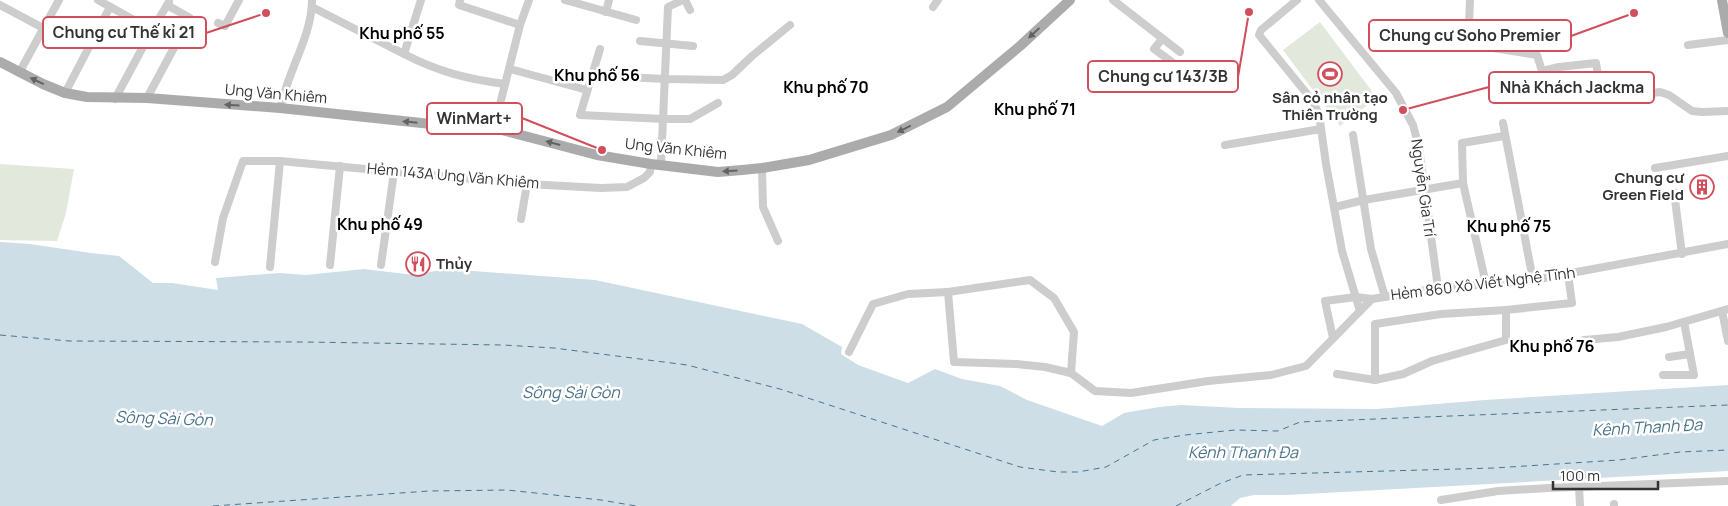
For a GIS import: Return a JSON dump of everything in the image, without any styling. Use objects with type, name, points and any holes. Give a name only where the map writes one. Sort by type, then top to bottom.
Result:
[{"type":"main road","name":"Ung Văn Khiêm","points":[[0,62],[19,73],[65,93],[87,97],[115,99],[147,98],[280,108],[450,126],[494,128],[597,154],[718,172],[762,168],[809,160],[892,135],[947,107],[1020,46],[1070,0]]},
{"type":"main road","points":[[1722,0],[1728,33]]},
{"type":"street","points":[[19,73],[59,0]]},
{"type":"street","points":[[98,0],[152,30]]},
{"type":"street","points":[[218,23],[225,26],[239,0]]},
{"type":"street","points":[[404,54],[422,0]]},
{"type":"street","points":[[460,0],[459,5],[520,25]]},
{"type":"street","points":[[494,128],[520,25],[529,0]]},
{"type":"street","points":[[566,0],[636,20]]},
{"type":"street","points":[[606,12],[609,0]]},
{"type":"street","points":[[656,164],[664,119],[668,7],[684,0],[690,10]]},
{"type":"street","points":[[1113,0],[1180,52]]},
{"type":"street","points":[[1297,0],[1261,30],[1260,35],[1316,105],[1342,251],[1360,311]]},
{"type":"street","name":"Nguyễn Gia Trí","points":[[1319,0],[1396,93],[1414,125],[1419,146],[1438,288]]},
{"type":"street","points":[[1470,0],[1468,47],[1487,47],[1537,55],[1542,71],[1596,63],[1601,91],[1607,99],[1660,92],[1692,111],[1728,111]]},
{"type":"street","points":[[115,99],[168,2],[190,18],[147,98]]},
{"type":"street","points":[[280,108],[304,38],[312,3],[404,54],[436,69],[471,79],[505,84]]},
{"type":"street","points":[[0,5],[43,28]]},
{"type":"street","points":[[65,93],[110,6]]},
{"type":"street","points":[[624,77],[720,81],[732,75],[790,25]]},
{"type":"street","points":[[1162,39],[1154,49],[1172,62],[1167,69],[1182,80]]},
{"type":"street","points":[[1688,45],[1728,40]]},
{"type":"street","points":[[640,41],[693,46]]},
{"type":"street","points":[[600,49],[580,115],[690,119],[718,103]]},
{"type":"street","points":[[510,69],[587,90]]},
{"type":"street","points":[[1503,123],[1533,280]]},
{"type":"street","points":[[1225,145],[1321,129]]},
{"type":"street","points":[[1353,135],[1371,249],[1385,297]]},
{"type":"street","points":[[1486,284],[1463,183],[1462,144],[1504,136]]},
{"type":"street","points":[[1655,168],[1728,156]]},
{"type":"street","name":"Hẻm 143A Ung Văn Khiêm","points":[[215,262],[223,218],[243,161],[280,161],[526,184],[601,188],[627,187],[644,178],[656,164]]},
{"type":"street","points":[[270,267],[280,161]]},
{"type":"street","points":[[330,265],[340,166]]},
{"type":"street","points":[[762,168],[763,207],[778,241]]},
{"type":"street","points":[[381,265],[394,172]]},
{"type":"street","points":[[1334,207],[1463,183]]},
{"type":"street","points":[[521,219],[526,184]]},
{"type":"street","points":[[1674,192],[1682,254]]},
{"type":"street","name":"Hẻm 860 Xô Viết Nghệ Tĩnh","points":[[1071,374],[1095,391],[1131,392],[1208,381],[1271,375],[1306,366],[1372,299],[1438,288],[1533,280],[1728,244]]},
{"type":"street","name":"Hẻm 860 Xô Viết Nghệ Tĩnh","points":[[1337,374],[1375,380],[1403,374],[1432,361],[1506,340],[1506,310],[1572,303],[1568,274]]},
{"type":"street","points":[[849,352],[873,304],[908,294],[948,292],[1030,280],[1054,298],[1074,332],[1071,374],[1045,367],[1016,364],[954,362],[948,292]]},
{"type":"street","points":[[1333,338],[1325,302],[1356,297],[1372,299]]},
{"type":"street","points":[[1375,380],[1375,324],[1440,314],[1506,310]]},
{"type":"street","points":[[1584,340],[1618,337],[1684,322],[1725,310],[1728,341]]},
{"type":"street","points":[[1663,375],[1694,375],[1684,322]]},
{"type":"street","points":[[1669,357],[1690,354]]},
{"type":"street","points":[[1441,500],[1465,503],[1498,491],[1728,481]]},
{"type":"street","points":[[1580,486],[1580,506]]},
{"type":"shaded area","name":"Sân cỏ nhân tạo Thiên Trường","points":[[1320,22],[1377,98],[1340,126],[1283,50]]},
{"type":"shaded area","points":[[0,164],[74,169],[66,213],[57,241],[0,240]]},
{"type":"water","points":[[0,242],[30,244],[119,256],[153,283],[172,283],[218,290],[216,278],[279,273],[306,275],[364,269],[414,275],[446,269],[595,280],[802,324],[842,347],[841,354],[858,365],[908,383],[935,369],[962,379],[1000,386],[1027,400],[1102,426],[1124,413],[1181,405],[1239,408],[1377,409],[1485,400],[1728,385],[1728,471],[1287,495],[1254,495],[1240,498],[1231,506],[0,506]]},
{"type":"ferry route","points":[[0,335],[69,341],[503,345],[554,348],[687,365],[780,389],[1020,467],[1058,472],[1078,472],[1106,467],[1154,440],[1235,430],[1278,431],[1300,422],[1728,405]]},
{"type":"ferry route","points":[[1176,506],[1219,484],[1243,475],[1494,468],[1619,460],[1680,452],[1728,450]]},
{"type":"ferry route","points":[[213,506],[429,491],[507,490],[601,500],[636,506]]},
{"type":"place","name":"Chung cư 143/3B","points":[[1249,12]]},
{"type":"place","name":"Chung cư Thế kỉ 21","points":[[266,13]]},
{"type":"place","name":"Chung cư Soho Premier","points":[[1634,13]]},
{"type":"place","name":"Sân cỏ nhân tạo Thiên Trường","points":[[1330,74]]},
{"type":"place","name":"Nhà Khách Jackma","points":[[1403,110]]},
{"type":"place","name":"WinMart+","points":[[602,150]]},
{"type":"place","name":"Chung cư Green Field","points":[[1702,187]]},
{"type":"place","name":"Thủy","points":[[418,264]]},
{"type":"district","name":"Khu phố 55","points":[[402,33]]},
{"type":"district","name":"Khu phố 56","points":[[597,75]]},
{"type":"district","name":"Khu phố 70","points":[[826,87]]},
{"type":"district","name":"Khu phố 71","points":[[1035,109]]},
{"type":"district","name":"Khu phố 49","points":[[380,224]]},
{"type":"district","name":"Khu phố 75","points":[[1509,226]]},
{"type":"district","name":"Khu phố 76","points":[[1552,346]]},
{"type":"water label","name":"Sông Sài Gòn","points":[[571,392]]},
{"type":"water label","name":"Sông Sài Gòn","points":[[164,418]]},
{"type":"water label","name":"Kênh Thanh Đa","points":[[1647,427]]},
{"type":"water label","name":"Kênh Thanh Đa","points":[[1243,452]]}]
